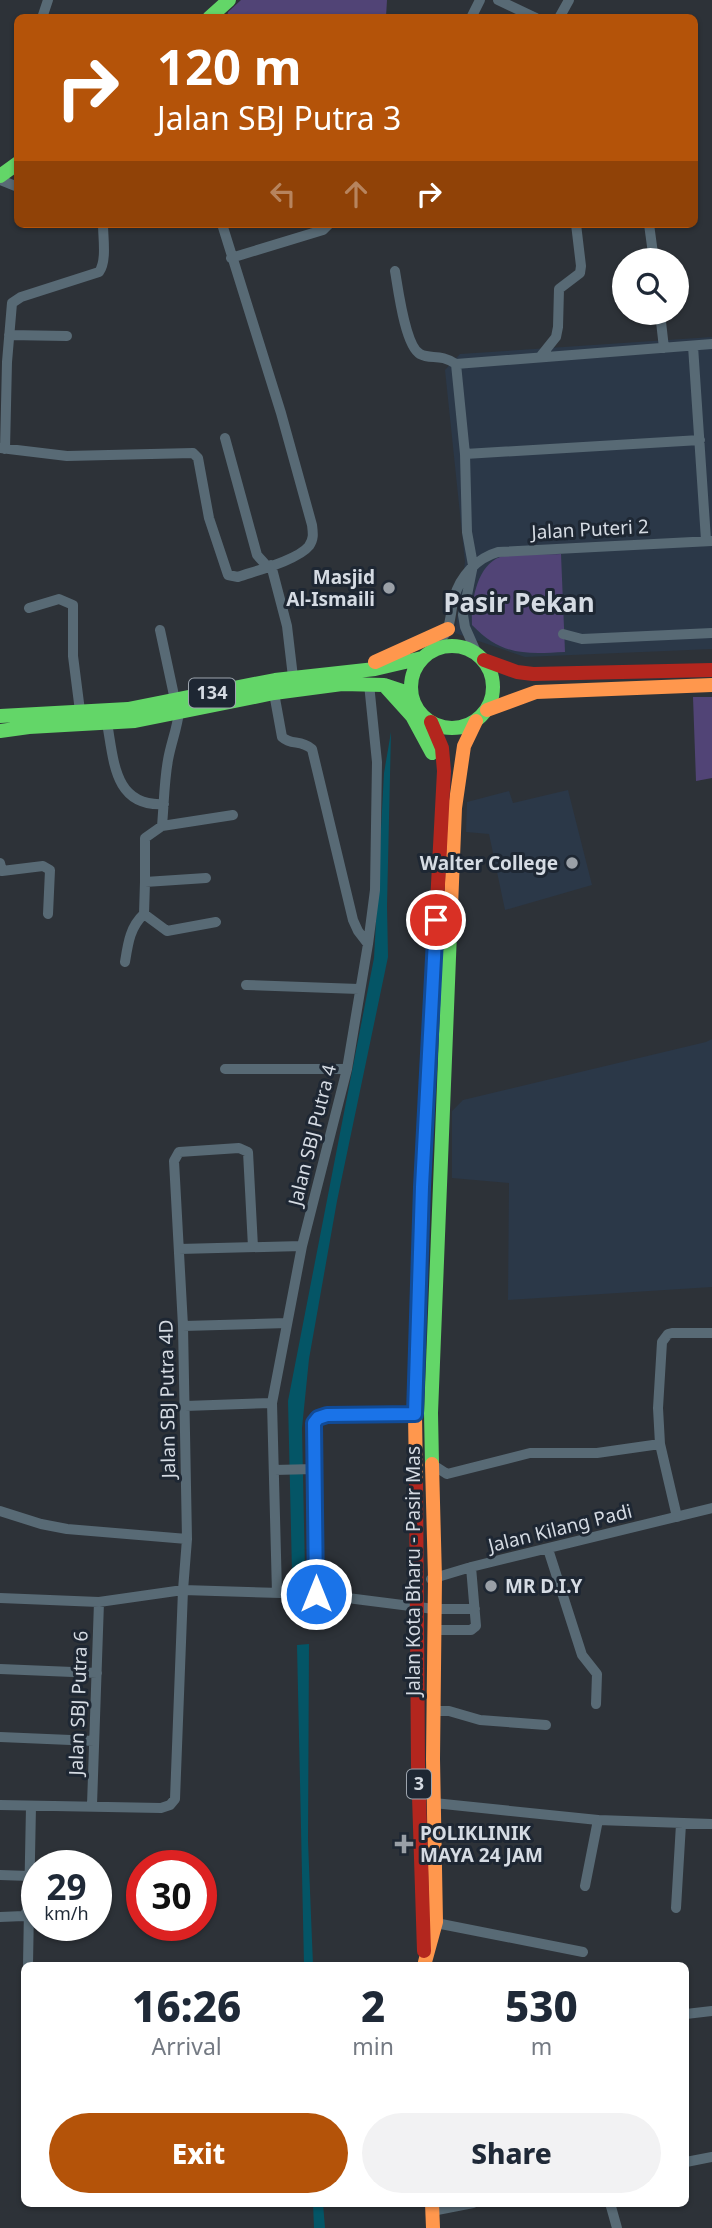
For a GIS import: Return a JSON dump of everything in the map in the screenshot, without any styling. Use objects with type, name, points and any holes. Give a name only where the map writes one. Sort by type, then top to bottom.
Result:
[{"type":"main road","points":[[0,178],[14,166]]},
{"type":"main road","points":[[314,675],[382,660],[448,629]]},
{"type":"main road","points":[[480,657],[492,675],[494,684],[491,702],[476,721],[454,728],[442,727],[431,722],[416,708],[412,699],[411,677],[428,654],[452,645],[461,646],[517,672],[533,674],[712,670]]},
{"type":"main road","name":"134","points":[[0,732],[29,727],[107,723],[293,677],[384,669],[428,654]]},
{"type":"main road","name":"134","points":[[0,716],[28,712],[177,706],[342,684],[377,684],[402,691],[412,699]]},
{"type":"main road","points":[[377,684],[403,704],[426,738],[442,786]]},
{"type":"main road","points":[[487,710],[525,695],[544,691],[712,685]]},
{"type":"main road","name":"Jalan Kota Bharu - Pasir Mas","points":[[426,1962],[436,1923],[433,1711],[435,1578],[430,1413],[455,808],[464,746],[476,721]]},
{"type":"main road","name":"Jalan Kota Bharu - Pasir Mas","points":[[425,1962],[421,1909],[415,1414],[422,1187],[444,757],[439,737],[431,722]]},
{"type":"main road","points":[[432,2207],[433,2228]]},
{"type":"street","points":[[499,0],[528,14]]},
{"type":"street","points":[[103,228],[102,270],[15,299],[10,308],[4,362],[3,449],[67,456],[193,453],[198,458],[209,518],[228,575],[238,577],[308,548],[313,537],[275,392],[223,228]]},
{"type":"street","points":[[231,258],[325,228]]},
{"type":"street","points":[[540,357],[556,337],[559,289],[580,273],[576,228]]},
{"type":"street","points":[[649,228],[652,248]]},
{"type":"street","points":[[395,271],[401,306],[414,348],[419,354],[446,357],[456,364],[712,344]]},
{"type":"street","points":[[661,325],[664,348]]},
{"type":"street","points":[[9,335],[67,336]]},
{"type":"street","points":[[693,346],[709,540]]},
{"type":"street","points":[[456,364],[465,454],[467,532],[473,565],[463,615],[465,627],[480,657]]},
{"type":"street","points":[[225,438],[257,555],[269,566],[287,626],[293,677]]},
{"type":"street","points":[[465,454],[700,440]]},
{"type":"street","name":"Jalan Puteri 2","points":[[473,565],[484,556],[498,552],[709,540]]},
{"type":"street","points":[[428,654],[448,629],[454,596],[473,565]]},
{"type":"street","points":[[29,608],[59,598],[73,605],[73,656],[80,711]]},
{"type":"street","points":[[160,630],[177,706],[177,732],[164,781],[162,825]]},
{"type":"street","points":[[563,634],[582,639],[712,633]]},
{"type":"street","name":"Jalan SBJ Putra 4","points":[[277,1593],[276,1470],[272,1403],[302,1246],[347,1069],[368,944],[375,890],[377,684]]},
{"type":"street","points":[[274,693],[282,737],[287,742],[305,743],[312,749],[353,920],[358,932],[368,944]]},
{"type":"street","points":[[107,723],[120,785],[139,802],[150,805],[164,804]]},
{"type":"street","points":[[125,962],[131,932],[135,922],[144,914],[145,838],[162,825],[233,815]]},
{"type":"street","points":[[0,863],[2,871],[43,866],[50,870],[48,914]]},
{"type":"street","points":[[145,882],[206,878]]},
{"type":"street","points":[[144,914],[167,931],[216,922]]},
{"type":"street","points":[[246,985],[359,989]]},
{"type":"street","points":[[225,1069],[347,1069]]},
{"type":"street","name":"Jalan SBJ Putra 4D","points":[[92,1805],[165,1807],[175,1799],[176,1792],[187,1539],[183,1326],[175,1156],[184,1151],[239,1148],[248,1152],[253,1247]]},
{"type":"street","points":[[179,1249],[302,1246]]},
{"type":"street","points":[[183,1326],[287,1322]]},
{"type":"street","points":[[677,1517],[660,1444],[658,1383],[664,1338],[672,1333],[712,1333]]},
{"type":"street","points":[[185,1406],[272,1403]]},
{"type":"street","points":[[316,1594],[312,1469],[314,1423],[318,1418],[327,1415],[415,1414]]},
{"type":"street","points":[[432,1465],[447,1474],[530,1453],[597,1453],[660,1444]]},
{"type":"street","points":[[276,1470],[312,1469]]},
{"type":"street","name":"Jalan Kilang Padi","points":[[416,1584],[471,1567],[712,1508]]},
{"type":"street","points":[[0,1511],[67,1529],[187,1539]]},
{"type":"street","points":[[548,1549],[582,1655],[597,1674],[596,1704]]},
{"type":"street","points":[[433,1630],[471,1630],[476,1626],[471,1567]]},
{"type":"street","points":[[0,1598],[99,1602],[183,1590],[316,1594],[434,1608],[475,1609]]},
{"type":"street","name":"Jalan SBJ Putra 6","points":[[92,1805],[99,1602]]},
{"type":"street","points":[[0,1669],[97,1673]]},
{"type":"street","points":[[433,1711],[449,1711],[480,1720],[546,1725]]},
{"type":"street","points":[[0,1737],[94,1741]]},
{"type":"street","points":[[434,1803],[598,1820],[712,1824]]},
{"type":"street","points":[[0,1805],[92,1805]]},
{"type":"street","points":[[30,1806],[30,1850]]},
{"type":"street","points":[[585,1886],[598,1820]]},
{"type":"street","points":[[676,1908],[681,1824]]},
{"type":"street","points":[[0,1875],[21,1876]]},
{"type":"street","points":[[0,1917],[21,1916]]},
{"type":"street","points":[[436,1923],[583,1952]]},
{"type":"street","points":[[28,1941],[28,1962]]},
{"type":"street","points":[[689,2014],[712,2011]]},
{"type":"street","points":[[689,2161],[712,2157]]},
{"type":"street","points":[[611,2207],[617,2228]]},
{"type":"shaded area","points":[[241,0],[387,0],[386,14],[228,12]]},
{"type":"shaded area","points":[[712,337],[712,649],[525,657],[455,633],[465,562],[445,370],[460,354]]},
{"type":"shaded area","points":[[561,554],[565,652],[526,653],[504,648],[472,625],[477,586],[485,568],[492,562],[512,555]]},
{"type":"shaded area","points":[[693,697],[712,697],[712,778],[696,781]]},
{"type":"shaded area","points":[[568,790],[592,885],[505,910],[489,834],[466,832],[467,802],[509,791],[513,803]]},
{"type":"shaded area","points":[[712,1039],[712,1287],[508,1300],[509,1183],[452,1178],[452,1111],[463,1100]]},
{"type":"water","points":[[391,732],[388,957],[337,1201],[309,1359],[302,1428],[305,1571],[292,1572],[288,1401],[374,958],[384,773]]},
{"type":"water","points":[[309,1644],[308,1841],[313,1962],[304,1962],[297,1645]]},
{"type":"water","points":[[313,2207],[323,2207],[325,2228],[314,2228]]},
{"type":"traffic: fast","points":[[213,14],[229,0]]},
{"type":"traffic: fast","points":[[0,176],[14,166]]},
{"type":"traffic: fast","points":[[444,646],[460,646],[475,653],[486,664],[493,679],[493,687],[490,703],[481,716],[460,728],[444,728],[429,721],[418,710],[411,695],[411,679],[418,664],[429,653],[444,646]]},
{"type":"traffic: fast","points":[[0,716],[128,709],[275,680],[375,669],[422,658]]},
{"type":"traffic: fast","points":[[0,731],[135,721],[274,693],[342,684],[384,685],[402,691],[412,699]]},
{"type":"traffic: fast","points":[[384,685],[412,716],[432,753]]},
{"type":"traffic: fast","points":[[432,1464],[431,1413],[451,907]]},
{"type":"traffic: slow","points":[[375,662],[448,629]]},
{"type":"traffic: slow","points":[[487,710],[536,692],[712,685]]},
{"type":"traffic: slow","points":[[451,907],[455,808],[464,746],[476,721]]},
{"type":"traffic: slow","points":[[416,1480],[415,1414],[426,1110]]},
{"type":"traffic: slow","points":[[425,1962],[436,1922],[432,1464]]},
{"type":"traffic: slow","points":[[432,2207],[433,2228]]},
{"type":"traffic: jam","points":[[484,660],[517,672],[533,674],[712,670]]},
{"type":"traffic: jam","points":[[426,1110],[444,771],[442,748],[431,722]]},
{"type":"traffic: jam","points":[[416,1480],[418,1765],[424,1951]]},
{"type":"place","name":"Masjid Al-Ismaili","points":[[389,588]]},
{"type":"place","name":"Walter College","points":[[572,863]]},
{"type":"place","name":"MR D.I.Y","points":[[491,1586]]},
{"type":"place","name":"POLIKLINIK MAYA 24 JAM","points":[[404,1844]]},
{"type":"district","name":"Pasir Pekan","points":[[519,603]]},
{"type":"route","points":[[316,1594],[314,1423],[318,1418],[327,1415],[415,1414],[422,1187],[436,920]]}]
